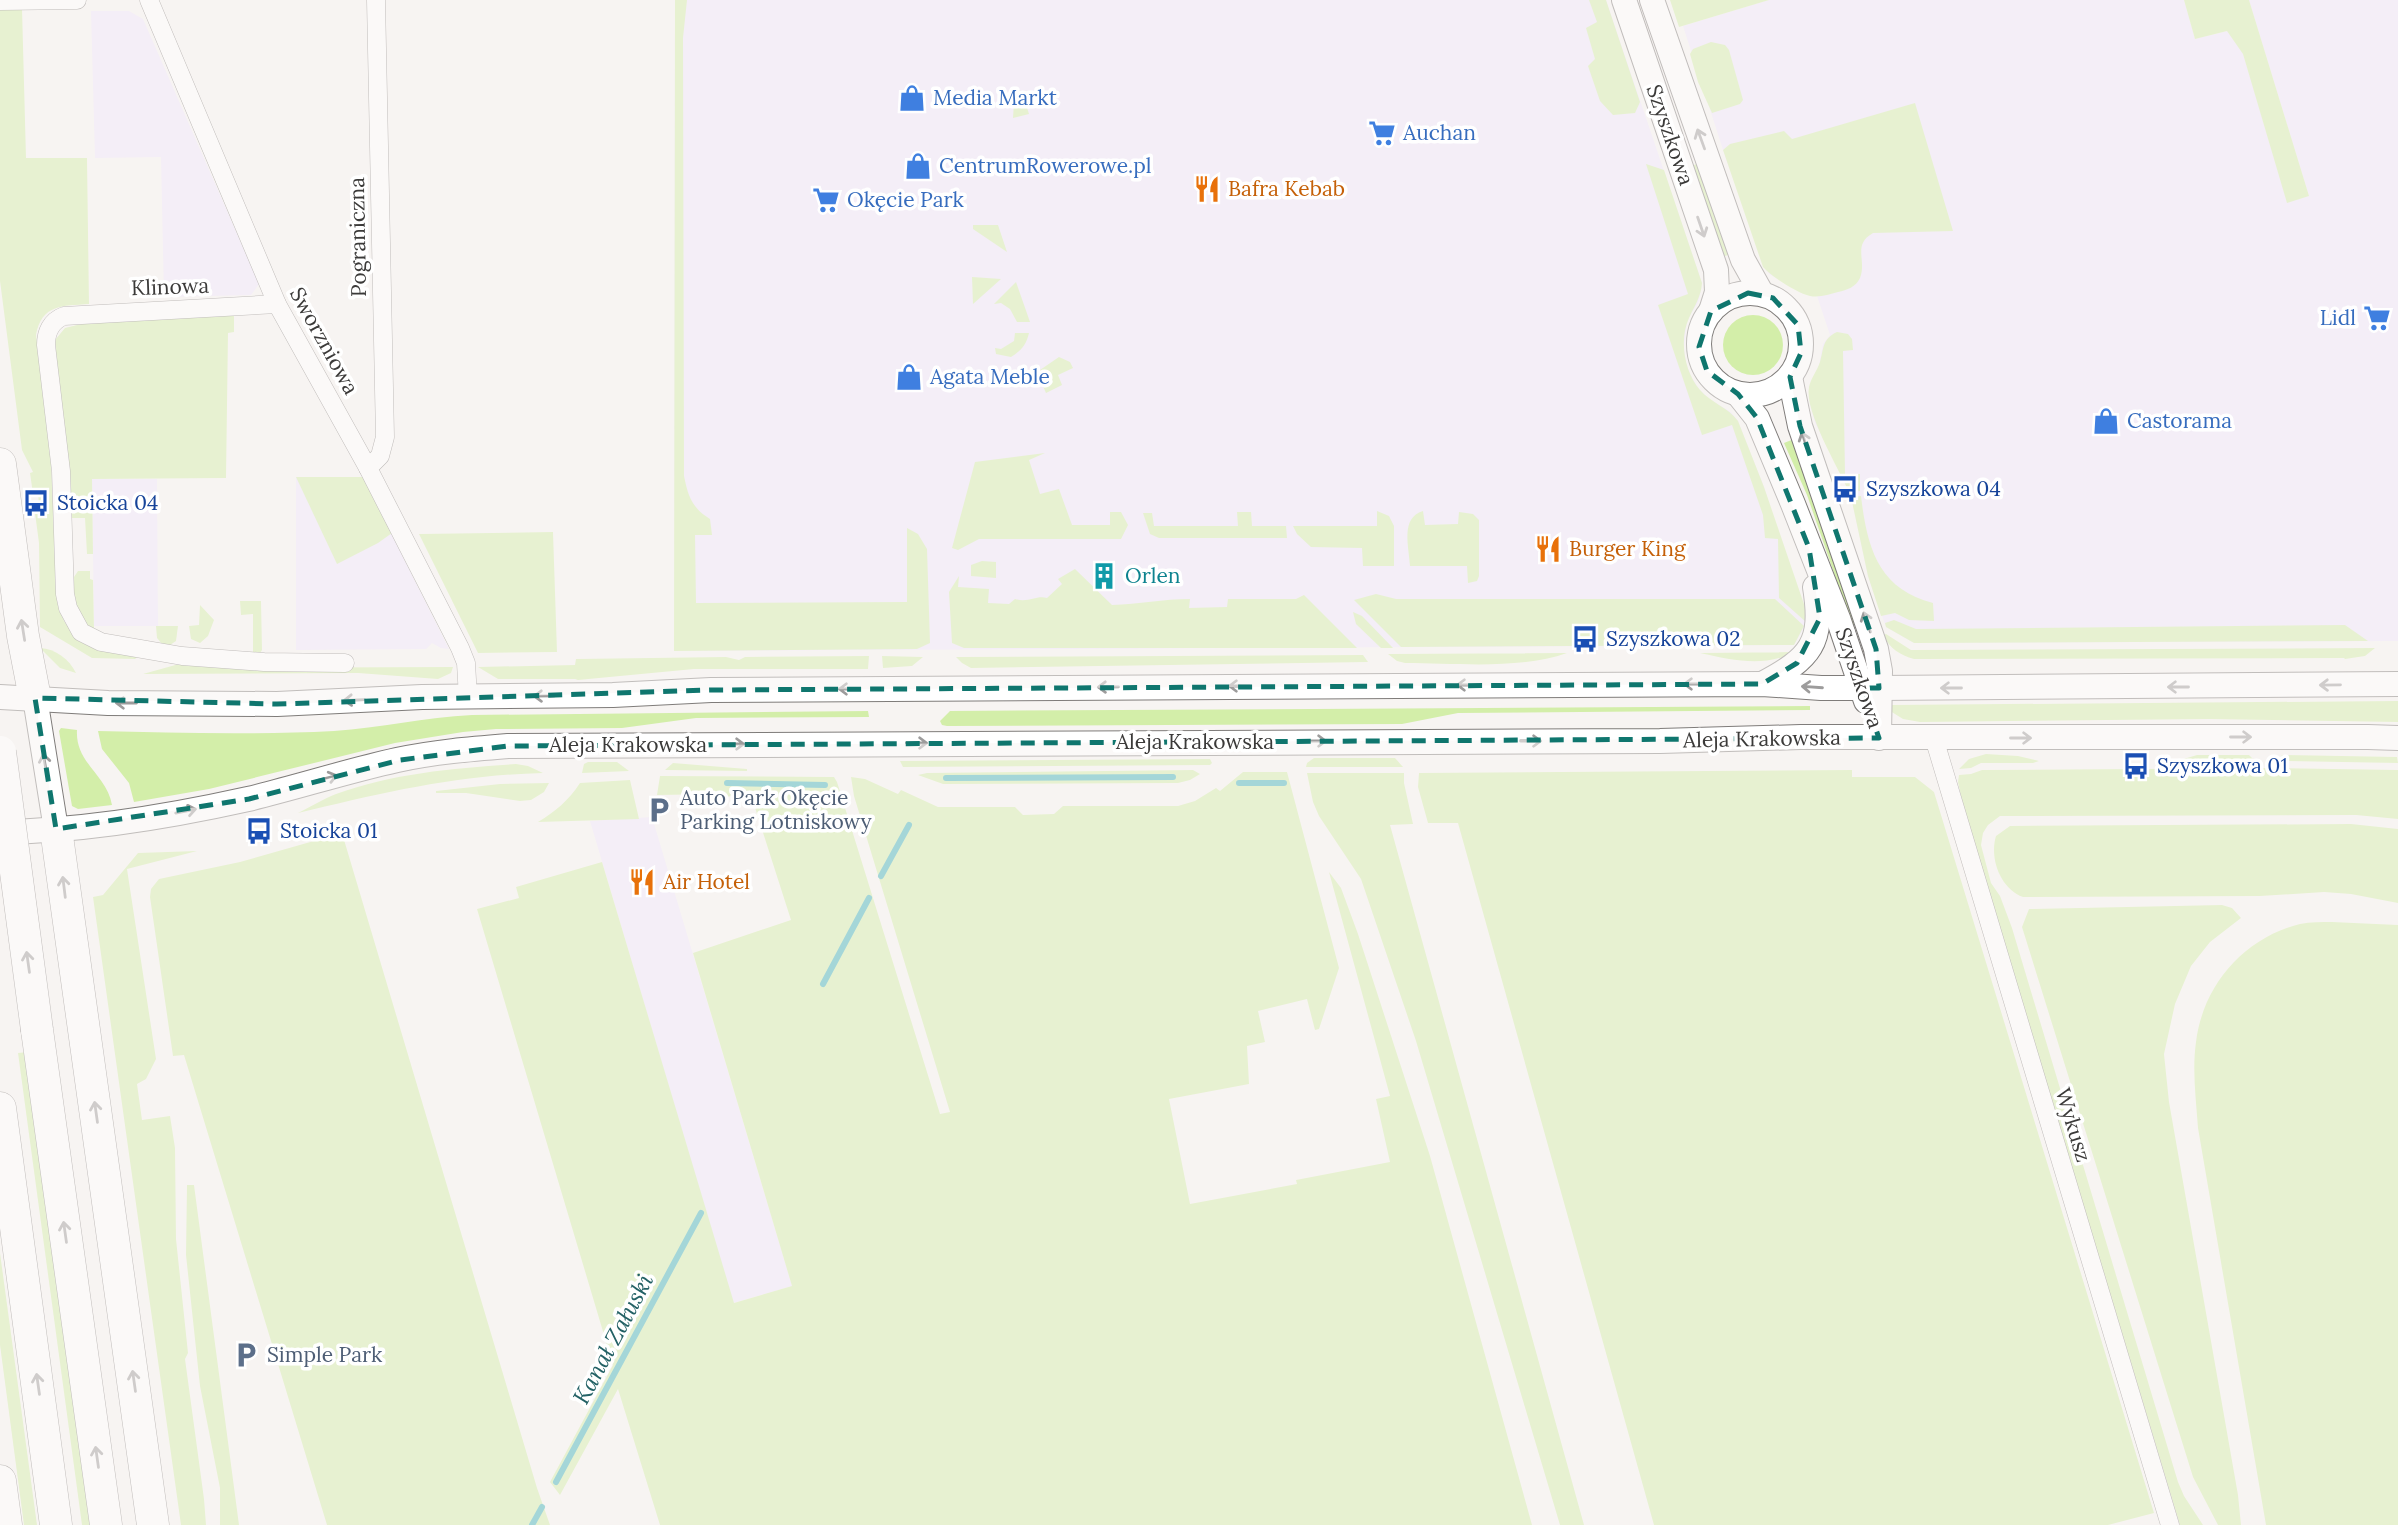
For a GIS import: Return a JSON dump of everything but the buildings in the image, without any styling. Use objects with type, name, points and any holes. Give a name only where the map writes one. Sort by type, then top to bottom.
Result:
[{"type":"highway","points":[[0,464],[23,636],[35,698]]},
{"type":"highway","points":[[0,752],[106,1525]]},
{"type":"highway","points":[[56,829],[153,1525]]},
{"type":"highway","points":[[0,1108],[56,1525]]},
{"type":"highway","points":[[0,1481],[6,1525]]},
{"type":"main road","name":"Szyszkowa","points":[[1624,0],[1716,270],[1717,292],[1711,311]]},
{"type":"main road","name":"Szyszkowa","points":[[1652,0],[1743,260],[1762,294]]},
{"type":"main road","points":[[1762,294],[1784,305],[1798,325],[1802,339],[1801,353],[1790,377],[1771,391],[1738,394],[1715,381],[1707,371],[1702,360],[1700,334],[1711,311],[1734,295],[1762,294]]},
{"type":"main road","name":"Szyszkowa","points":[[1790,377],[1800,426],[1876,649],[1880,671],[1870,688]]},
{"type":"main road","name":"Szyszkowa","points":[[1738,394],[1757,418],[1839,621],[1870,688],[1879,738]]},
{"type":"main road","points":[[1762,684],[1797,663],[1816,635],[1820,618],[1809,548]]},
{"type":"main road","points":[[0,696],[108,703],[277,704],[711,690],[1762,684],[1870,688],[2398,684]]},
{"type":"main road","points":[[35,698],[56,829]]},
{"type":"main road","name":"Aleja Krakowska","points":[[0,832],[129,821],[249,799],[400,760],[449,751],[508,746],[1879,738],[2398,738]]},
{"type":"street","points":[[0,1],[77,0]]},
{"type":"street","name":"Sworzniowa","points":[[149,0],[277,304],[368,468],[460,648],[466,663],[468,697]]},
{"type":"street","name":"Pograniczna","points":[[368,468],[380,456],[385,437],[376,0]]},
{"type":"street","name":"Klinowa","points":[[277,304],[64,316],[49,329],[46,345],[61,471],[65,594],[68,608],[81,632],[101,642],[182,656],[264,662],[345,663]]},
{"type":"street","name":"Wykusz","points":[[1934,738],[2169,1525]]},
{"type":"highlighted area","points":[[1748,293],[1773,298],[1798,325],[1801,353],[1790,377],[1800,426],[1876,649],[1879,688],[1861,688],[1879,738],[508,746],[400,760],[249,799],[56,829],[35,698],[277,704],[711,690],[1762,684],[1797,663],[1820,618],[1809,548],[1757,418],[1738,394],[1707,371],[1699,347],[1711,311]]},
{"type":"shaded area","points":[[675,0],[1606,0],[1702,283],[1699,301],[1687,321],[1684,348],[1686,363],[1700,390],[1731,412],[1738,421],[1764,487],[1806,622],[1803,630],[1794,645],[674,651]]},
{"type":"shaded area","points":[[1769,0],[2184,0],[2195,39],[2228,31],[2243,53],[2287,202],[2309,196],[2249,0],[2398,0],[2398,641],[1914,643],[1886,627],[1868,576],[1851,497],[1815,423],[1810,404],[1809,387],[1819,365],[1823,344],[1830,335],[1817,296],[1802,293],[1769,274],[1726,159],[1683,26]]},
{"type":"shaded area","points":[[91,11],[129,11],[143,19],[259,284],[251,295],[164,297],[161,157],[95,158]]},
{"type":"shaded area","points":[[296,477],[363,477],[449,649],[432,643],[426,649],[296,650]]},
{"type":"shaded area","points":[[92,479],[157,479],[158,626],[94,626]]},
{"type":"shaded area","points":[[652,817],[792,1286],[733,1303],[590,821]]},
{"type":"green space","points":[[675,0],[687,0],[683,38],[684,476],[692,501],[710,519],[712,535],[695,535],[696,603],[907,602],[907,528],[918,534],[927,549],[930,643],[917,649],[674,651]]},
{"type":"green space","points":[[1589,0],[1606,0],[1640,102],[1635,113],[1613,115],[1600,101],[1588,66],[1595,59],[1586,28],[1597,22]]},
{"type":"green space","points":[[1670,0],[1769,0],[1679,27]]},
{"type":"green space","points":[[2184,0],[2249,0],[2309,196],[2287,203],[2243,54],[2227,31],[2195,39]]},
{"type":"green space","points":[[0,8],[22,8],[26,158],[87,158],[89,304],[62,307],[48,312],[43,317],[36,335],[50,440],[57,600],[64,621],[71,631],[138,656],[135,659],[92,658],[40,627],[39,543],[35,513],[40,512],[38,494],[33,494],[30,473],[33,472],[22,450],[0,281]]},
{"type":"green space","points":[[1711,42],[1725,45],[1729,50],[1743,100],[1740,104],[1712,113],[1698,82],[1690,54],[1693,49]]},
{"type":"green space","points":[[1015,87],[1022,92],[1029,114],[1013,118]]},
{"type":"green space","points":[[1915,103],[1953,231],[1873,233],[1863,243],[1862,271],[1858,281],[1848,289],[1824,296],[1805,294],[1767,271],[1763,267],[1723,150],[1730,144],[1784,131],[1792,139]]},
{"type":"green space","points":[[1700,163],[1731,254],[1722,257],[1691,166]]},
{"type":"green space","points":[[1646,164],[1664,170],[1702,283],[1684,336],[1690,374],[1700,390],[1738,421],[1764,487],[1806,610],[1806,622],[1779,598],[1778,539],[1765,538],[1763,515],[1732,425],[1702,435],[1658,305],[1688,294]]},
{"type":"green space","points":[[973,225],[998,225],[1007,252],[973,229]]},
{"type":"green space","points":[[972,277],[1001,279],[973,304]]},
{"type":"green space","points":[[1016,282],[1030,322],[1017,322],[1010,309],[1001,303],[994,304]]},
{"type":"green space","points":[[234,315],[234,332],[228,333],[226,478],[92,479],[93,554],[87,554],[85,518],[70,518],[55,340],[65,328],[81,324]]},
{"type":"green space","points":[[1747,315],[1759,315],[1775,323],[1781,333],[1781,357],[1775,367],[1759,375],[1747,375],[1731,367],[1723,351],[1723,339],[1731,323]]},
{"type":"green space","points":[[1837,332],[1848,334],[1852,339],[1853,350],[1843,351],[1845,474],[1860,474],[1860,491],[1849,492],[1823,439],[1809,397],[1809,387],[1820,362],[1824,344]]},
{"type":"green space","points":[[1015,333],[1029,333],[1021,349],[1011,357],[996,354],[995,348],[1001,349],[1014,341]]},
{"type":"green space","points":[[1059,357],[1070,362],[1073,368],[1058,375],[1062,385],[1046,393],[1039,377],[1040,370]]},
{"type":"green space","points":[[1794,439],[1857,624],[1852,625],[1807,495],[1784,443]]},
{"type":"green space","points":[[1045,453],[1029,460],[1040,494],[1059,489],[1072,525],[1110,525],[1110,512],[1121,512],[1128,525],[1121,539],[979,539],[958,550],[952,548],[975,462]]},
{"type":"green space","points":[[296,477],[363,477],[392,533],[337,564]]},
{"type":"green space","points":[[1861,496],[1867,532],[1879,563],[1899,588],[1933,603],[1934,621],[1909,620],[1895,613],[1881,616],[1868,576],[1851,497]]},
{"type":"green space","points":[[1377,511],[1389,516],[1394,526],[1394,566],[1363,566],[1362,548],[1311,547],[1297,534],[1293,526],[1377,526]]},
{"type":"green space","points":[[1423,511],[1425,525],[1458,524],[1459,512],[1473,514],[1479,520],[1477,581],[1468,583],[1467,566],[1410,566],[1409,526],[1411,520]]},
{"type":"green space","points":[[1237,512],[1251,512],[1252,526],[1286,526],[1287,538],[1159,538],[1150,534],[1143,513],[1152,513],[1154,526],[1238,526]]},
{"type":"green space","points":[[553,532],[557,652],[478,653],[419,534]]},
{"type":"green space","points":[[982,561],[996,562],[996,578],[971,576],[971,565]]},
{"type":"green space","points":[[1075,569],[1112,605],[1190,599],[1189,608],[1227,607],[1228,599],[1296,599],[1304,595],[1357,648],[964,648],[952,643],[949,592],[959,576],[958,587],[989,589],[988,603],[1009,604],[1015,599],[1047,598],[1062,584],[1058,579]]},
{"type":"green space","points":[[78,571],[90,571],[90,579],[93,580],[94,630],[83,620],[75,601],[72,580]]},
{"type":"green space","points":[[1376,594],[1396,599],[1775,599],[1804,626],[1794,645],[1401,647],[1354,600]]},
{"type":"green space","points":[[240,601],[261,601],[260,653],[253,653],[253,614],[241,615]]},
{"type":"green space","points":[[200,605],[214,620],[208,636],[200,643],[191,639],[189,626],[199,625]]},
{"type":"green space","points":[[1353,612],[1362,616],[1393,648],[1381,648],[1356,624]]},
{"type":"green space","points":[[1894,620],[1916,629],[2345,625],[2368,641],[1914,643],[1886,627],[1885,623]]},
{"type":"green space","points":[[156,626],[178,626],[176,641],[170,645],[162,644],[157,638]]},
{"type":"green space","points":[[1886,634],[1911,650],[2375,648],[2365,656],[2345,659],[1914,659],[1892,648],[1883,635]]},
{"type":"green space","points":[[40,648],[61,656],[70,663],[76,673],[60,668]]},
{"type":"green space","points":[[1795,652],[1760,661],[1736,660],[1700,653]]},
{"type":"green space","points":[[1567,653],[1508,664],[1405,663],[1388,654]]},
{"type":"green space","points":[[1363,655],[1368,662],[971,668],[956,657]]},
{"type":"green space","points":[[869,656],[868,669],[694,669],[578,680],[498,679],[478,667],[575,665],[576,659],[726,657],[739,660],[745,657]]},
{"type":"green space","points":[[882,656],[923,657],[912,666],[883,668]]},
{"type":"green space","points":[[179,664],[220,668],[453,667],[451,673],[438,679],[358,673],[143,674]]},
{"type":"green space","points":[[2398,701],[2398,722],[2209,719],[1920,722],[1903,719],[1887,709],[1890,705]]},
{"type":"green space","points":[[1810,706],[1810,710],[1458,713],[1402,724],[947,726],[940,721],[950,711]]},
{"type":"green space","points":[[868,711],[869,717],[696,718],[622,728],[496,729],[463,732],[395,743],[209,789],[134,802],[129,783],[102,749],[98,731],[304,732],[351,730],[472,715]]},
{"type":"green space","points":[[61,728],[77,730],[81,751],[104,785],[112,805],[78,809],[72,806],[59,731]]},
{"type":"green space","points":[[1986,754],[2018,756],[2039,761],[1981,763],[1971,768],[1959,769],[1969,759]]},
{"type":"green space","points":[[2197,755],[2249,755],[2254,760],[2177,761]]},
{"type":"green space","points":[[2282,755],[2397,757],[2398,763],[2279,761]]},
{"type":"green space","points":[[1314,758],[1395,758],[1403,767],[1306,767]]},
{"type":"green space","points":[[1210,759],[1210,765],[903,767],[900,761]]},
{"type":"green space","points":[[617,762],[629,771],[582,773],[584,764]]},
{"type":"green space","points":[[673,763],[747,769],[747,771],[665,770]]},
{"type":"green space","points":[[516,764],[543,773],[449,781],[298,813],[336,794],[402,776]]},
{"type":"green space","points":[[1193,770],[1200,774],[1178,783],[943,784],[918,775],[927,773]]},
{"type":"green space","points":[[1852,770],[1852,777],[1915,777],[1934,792],[2154,1513],[2108,1525],[1654,1525],[1458,823],[1428,823],[1418,787],[1419,773]]},
{"type":"green space","points":[[1982,770],[2398,770],[2398,819],[2356,815],[2000,816],[1988,825],[1981,845],[1991,883],[2000,896],[2012,928],[2178,1482],[2203,1525],[2180,1525],[1964,811],[1958,782],[1959,775]]},
{"type":"green space","points":[[1243,772],[1287,772],[1339,968],[1319,1029],[1315,1030],[1307,999],[1258,1011],[1265,1042],[1247,1046],[1249,1084],[1169,1099],[1190,1204],[1297,1184],[1296,1180],[1390,1162],[1376,1099],[1390,1096],[1329,872],[1341,888],[1358,934],[1430,1156],[1532,1525],[660,1525],[618,1389],[560,1495],[550,1482],[613,1365],[477,909],[519,898],[516,887],[602,862],[734,1303],[792,1286],[693,953],[791,920],[750,792],[722,798],[720,794],[657,795],[660,776],[834,777],[940,1114],[950,1112],[854,796],[851,777],[865,779],[898,794],[901,790],[938,807],[1015,807],[1023,815],[1054,814],[1063,806],[1178,806],[1195,801],[1216,788],[1220,791]]},
{"type":"green space","points":[[1307,773],[1404,773],[1413,824],[1390,825],[1584,1525],[1560,1525],[1416,1041],[1361,879],[1319,816]]},
{"type":"green space","points":[[630,780],[639,819],[538,822],[561,805],[580,783]]},
{"type":"green space","points":[[549,783],[544,792],[531,800],[520,801],[466,793],[436,793],[500,784]]},
{"type":"green space","points":[[2351,824],[2398,829],[2398,903],[2324,892],[2260,896],[2023,897],[2015,893],[2003,880],[1994,854],[1996,836],[2010,826]]},
{"type":"green space","points":[[342,833],[550,1525],[327,1525],[184,1055],[173,1056],[151,889],[159,879],[240,862]]},
{"type":"green space","points":[[197,851],[127,869],[156,1059],[146,1079],[137,1084],[142,1120],[170,1116],[175,1148],[176,1239],[188,1353],[185,1359],[204,1499],[206,1525],[181,1525],[93,897],[103,895],[138,853]]},
{"type":"green space","points":[[2222,905],[2232,908],[2241,918],[2210,942],[2191,966],[2175,1004],[2164,1054],[2169,1102],[2241,1525],[2218,1525],[2193,1477],[2022,927],[2029,909]]},
{"type":"green space","points":[[2304,923],[2398,925],[2398,1525],[2266,1525],[2198,1128],[2194,1074],[2196,1042],[2207,1001],[2217,983],[2244,952],[2280,931]]},
{"type":"green space","points":[[28,1052],[92,1525],[82,1525],[18,1053]]},
{"type":"green space","points":[[187,1185],[194,1185],[239,1525],[220,1525],[220,1488],[200,1386],[186,1255]]},
{"type":"green space","points":[[0,1253],[37,1525],[24,1525],[0,1345]]},
{"type":"waterway","points":[[946,778],[1173,777]]},
{"type":"waterway","points":[[727,783],[825,785]]},
{"type":"waterway","points":[[1239,783],[1284,783]]},
{"type":"waterway","name":"Kanał Załuski","points":[[881,876],[909,825]]},
{"type":"waterway","name":"Kanał Załuski","points":[[823,984],[869,898]]},
{"type":"waterway","name":"Kanał Załuski","points":[[556,1482],[701,1213]]},
{"type":"waterway","name":"Kanał Załuski","points":[[532,1525],[542,1507]]},
{"type":"place","name":"Media Markt","points":[[912,98]]},
{"type":"place","name":"Auchan","points":[[1382,133]]},
{"type":"place","name":"CentrumRowerowe.pl","points":[[918,166]]},
{"type":"place","name":"Bafra Kebab","points":[[1207,189]]},
{"type":"place","name":"Okęcie Park","points":[[826,200]]},
{"type":"place","name":"Lidl","points":[[2377,318]]},
{"type":"place","name":"Agata Meble","points":[[909,377]]},
{"type":"place","name":"Castorama","points":[[2106,421]]},
{"type":"place","name":"Szyszkowa 04","points":[[1845,489]]},
{"type":"place","name":"Stoicka 04","points":[[36,503]]},
{"type":"place","name":"Burger King","points":[[1548,549]]},
{"type":"place","name":"Orlen","points":[[1104,576]]},
{"type":"place","name":"Szyszkowa 02","points":[[1585,639]]},
{"type":"place","name":"Szyszkowa 01","points":[[2136,766]]},
{"type":"place","name":"Auto Park Okęcie Parking Lotniskowy","points":[[659,810]]},
{"type":"place","name":"Stoicka 01","points":[[259,831]]},
{"type":"place","name":"Air Hotel","points":[[642,882]]},
{"type":"place","name":"Simple Park","points":[[246,1355]]}]
